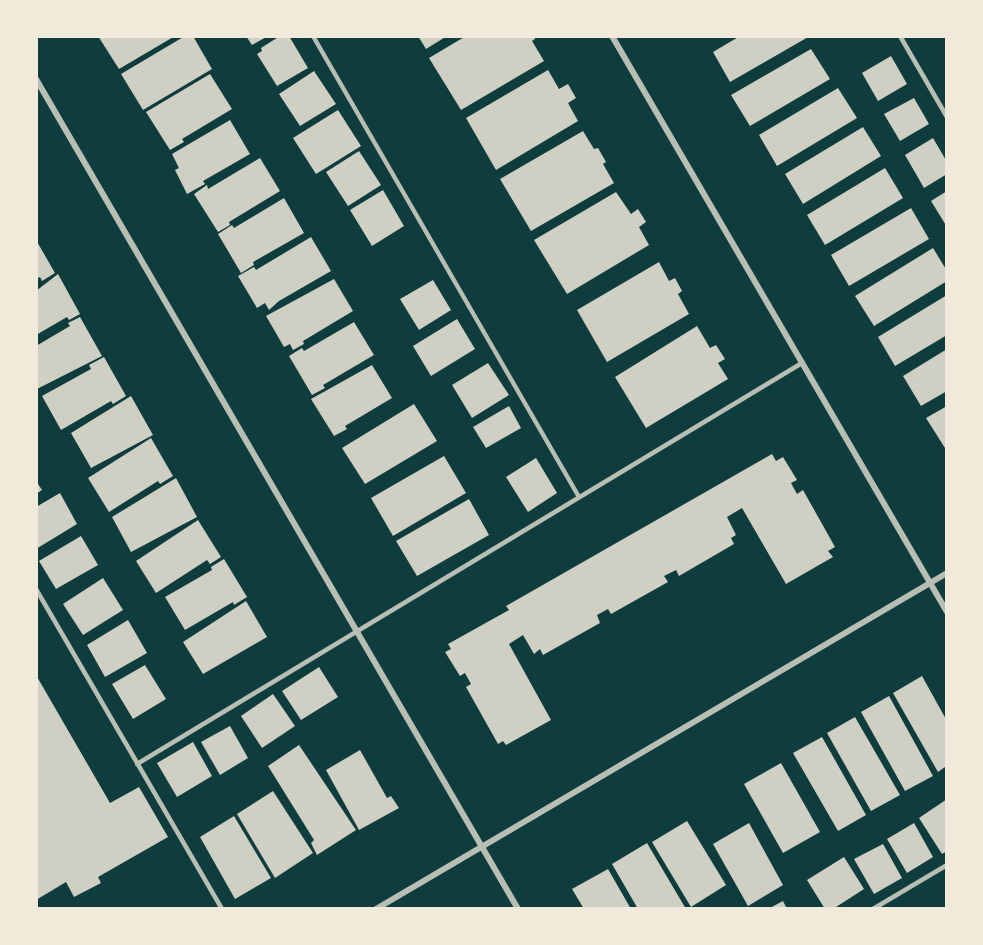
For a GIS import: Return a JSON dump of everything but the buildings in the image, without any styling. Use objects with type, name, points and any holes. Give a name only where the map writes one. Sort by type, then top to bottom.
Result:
[{"type":"street","points":[[612,36],[947,612]]},
{"type":"street","points":[[36,79],[518,909]]},
{"type":"street","points":[[376,909],[947,573]]},
{"type":"lane","points":[[313,36],[579,497]]},
{"type":"lane","points":[[900,36],[947,117]]},
{"type":"lane","points":[[137,764],[356,629],[802,363]]},
{"type":"lane","points":[[36,589],[222,909]]},
{"type":"lane","points":[[873,909],[947,865]]}]
